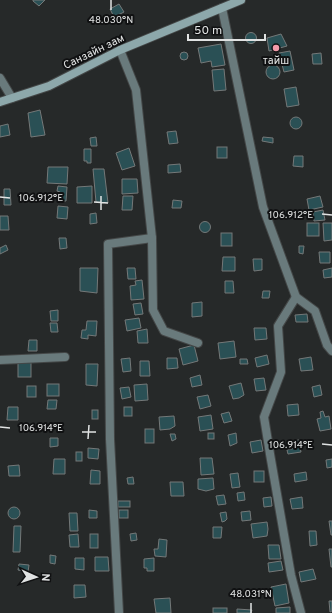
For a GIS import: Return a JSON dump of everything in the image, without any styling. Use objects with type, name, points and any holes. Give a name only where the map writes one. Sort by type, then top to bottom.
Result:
[{"type":"main road","name":"Санзайн зам","points":[[0,102],[49,86],[120,50],[241,0]]},
{"type":"street","points":[[222,8],[263,207],[296,297],[315,311],[328,345],[332,351]]},
{"type":"street","points":[[120,50],[136,90],[152,238],[153,310],[164,331],[198,343]]},
{"type":"street","points":[[0,78],[12,98]]},
{"type":"street","points":[[119,613],[110,439],[108,244],[152,238]]},
{"type":"street","points":[[296,297],[278,326],[281,372],[264,416],[291,575],[301,613]]},
{"type":"street","points":[[0,360],[65,357]]},
{"type":"building","points":[[33,0],[45,0],[39,6]]},
{"type":"building","points":[[119,4],[124,12],[114,17],[110,9]]},
{"type":"building","points":[[249,33],[253,33],[255,34],[255,42],[249,43],[246,40],[246,36]]},
{"type":"building","points":[[281,34],[287,46],[269,51],[267,38]]},
{"type":"building","points":[[221,44],[225,65],[212,67],[211,61],[201,63],[198,48]]},
{"type":"building","points":[[290,51],[294,70],[284,72],[279,53]]},
{"type":"building","points":[[182,52],[186,52],[188,56],[186,60],[182,60],[180,58],[180,54]]},
{"type":"building","points":[[321,53],[322,64],[313,64],[312,54]]},
{"type":"building","points":[[273,65],[278,67],[280,72],[278,77],[273,79],[268,77],[266,72],[268,67]]},
{"type":"building","points":[[224,69],[226,90],[214,91],[212,70]]},
{"type":"building","points":[[296,87],[299,105],[287,107],[284,89]]},
{"type":"building","points":[[40,110],[45,135],[31,137],[28,113]]},
{"type":"building","points":[[294,117],[298,117],[302,123],[298,129],[294,129],[290,125],[290,121]]},
{"type":"building","points":[[8,124],[10,135],[0,137],[0,126]]},
{"type":"building","points":[[176,131],[178,143],[169,144],[167,132]]},
{"type":"building","points":[[96,137],[97,146],[91,146],[90,138]]},
{"type":"building","points":[[263,137],[273,138],[273,143],[262,141]]},
{"type":"building","points":[[217,147],[227,147],[227,158],[217,158]]},
{"type":"building","points":[[129,148],[135,166],[122,170],[116,153]]},
{"type":"building","points":[[84,149],[91,149],[91,163],[84,161]]},
{"type":"building","points":[[294,156],[303,156],[303,167],[293,166]]},
{"type":"building","points":[[180,164],[181,172],[168,173],[168,165]]},
{"type":"building","points":[[48,167],[68,167],[67,184],[47,183]]},
{"type":"building","points":[[93,169],[104,169],[108,203],[96,202]]},
{"type":"building","points":[[122,179],[137,179],[138,193],[122,194]]},
{"type":"building","points":[[58,186],[67,187],[66,201],[59,201],[60,192],[57,191]]},
{"type":"building","points":[[92,186],[92,203],[77,203],[77,187]]},
{"type":"building","points":[[4,189],[10,189],[11,205],[4,205]]},
{"type":"building","points":[[123,196],[133,196],[132,210],[122,210]]},
{"type":"building","points":[[320,196],[323,207],[309,210],[307,199]]},
{"type":"building","points":[[173,200],[182,201],[181,208],[172,208]]},
{"type":"building","points":[[58,206],[68,207],[67,219],[57,218]]},
{"type":"building","points":[[323,210],[325,220],[314,221],[313,212]]},
{"type":"building","points":[[96,213],[97,223],[90,224],[90,214]]},
{"type":"building","points":[[0,216],[8,216],[9,230],[0,230]]},
{"type":"building","points":[[203,222],[207,222],[209,223],[209,231],[203,232],[200,229],[200,225]]},
{"type":"building","points":[[307,223],[319,223],[319,236],[307,236]]},
{"type":"building","points":[[323,223],[332,223],[332,240],[324,241]]},
{"type":"building","points":[[221,233],[232,233],[232,246],[221,246]]},
{"type":"building","points":[[59,238],[66,238],[67,248],[60,249]]},
{"type":"building","points":[[6,245],[8,250],[0,254],[0,248]]},
{"type":"building","points":[[299,246],[304,246],[303,254],[299,253]]},
{"type":"building","points":[[319,252],[330,252],[330,263],[320,263]]},
{"type":"building","points":[[223,257],[235,257],[235,271],[222,271]]},
{"type":"building","points":[[253,259],[262,259],[262,270],[254,271]]},
{"type":"building","points":[[80,268],[98,268],[97,293],[80,291]]},
{"type":"building","points":[[127,268],[135,268],[136,279],[128,279]]},
{"type":"building","points":[[332,268],[332,277],[324,278],[323,270]]},
{"type":"building","points":[[142,280],[144,299],[131,300],[130,286],[136,285],[135,281]]},
{"type":"building","points":[[225,281],[233,281],[234,293],[225,293]]},
{"type":"building","points":[[263,291],[270,291],[269,298],[262,298]]},
{"type":"building","points":[[202,302],[202,316],[192,317],[192,303]]},
{"type":"building","points":[[141,303],[143,314],[135,315],[133,304]]},
{"type":"building","points":[[58,310],[58,321],[51,321],[50,311]]},
{"type":"building","points":[[307,314],[308,322],[296,322],[295,315]]},
{"type":"building","points":[[139,318],[141,328],[127,331],[125,320]]},
{"type":"building","points":[[87,321],[97,321],[96,336],[88,335],[88,339],[81,338],[82,330],[86,330]]},
{"type":"building","points":[[50,323],[57,323],[58,332],[51,332]]},
{"type":"building","points":[[254,328],[266,328],[267,339],[255,340]]},
{"type":"building","points":[[147,329],[148,343],[138,343],[137,331]]},
{"type":"building","points":[[29,340],[37,340],[37,351],[28,351]]},
{"type":"building","points":[[234,341],[236,357],[220,359],[218,343]]},
{"type":"building","points":[[194,345],[198,361],[183,365],[179,349]]},
{"type":"building","points":[[267,355],[269,364],[257,367],[255,358]]},
{"type":"building","points":[[311,357],[313,370],[301,371],[299,359]]},
{"type":"building","points":[[130,358],[131,371],[123,372],[121,359]]},
{"type":"building","points":[[167,358],[177,358],[178,368],[167,369]]},
{"type":"building","points":[[240,359],[247,359],[248,364],[240,364]]},
{"type":"building","points":[[140,361],[149,361],[150,376],[140,376]]},
{"type":"building","points":[[18,362],[31,362],[31,377],[18,377]]},
{"type":"building","points":[[86,364],[98,364],[97,386],[86,385]]},
{"type":"building","points":[[200,375],[202,385],[192,387],[190,378]]},
{"type":"building","points":[[264,378],[266,390],[256,391],[254,379]]},
{"type":"building","points":[[241,383],[244,395],[233,399],[229,386]]},
{"type":"building","points":[[47,384],[59,384],[59,396],[47,396]]},
{"type":"building","points":[[147,384],[148,400],[135,401],[134,385]]},
{"type":"building","points":[[320,385],[322,395],[314,397],[312,387]]},
{"type":"building","points":[[27,386],[36,386],[36,397],[27,397]]},
{"type":"building","points":[[129,387],[131,397],[122,399],[120,388]]},
{"type":"building","points":[[208,395],[211,406],[200,409],[197,397]]},
{"type":"building","points":[[48,400],[57,400],[56,409],[47,409]]},
{"type":"building","points":[[298,404],[299,415],[288,416],[287,405]]},
{"type":"building","points":[[8,407],[18,407],[18,420],[7,420]]},
{"type":"building","points":[[124,407],[132,407],[132,416],[124,416]]},
{"type":"building","points":[[92,410],[98,410],[98,419],[92,419]]},
{"type":"building","points":[[323,411],[325,417],[329,416],[331,429],[320,431],[317,419],[321,418],[320,412]]},
{"type":"building","points":[[229,412],[232,421],[224,423],[221,414]]},
{"type":"building","points":[[211,415],[213,429],[200,431],[198,417]]},
{"type":"building","points":[[174,416],[175,426],[170,429],[160,430],[159,417]]},
{"type":"building","points":[[145,429],[154,429],[154,443],[145,443]]},
{"type":"building","points":[[208,433],[214,433],[214,439],[208,439]]},
{"type":"building","points":[[236,433],[237,443],[230,446],[228,435]]},
{"type":"building","points":[[170,434],[175,434],[176,439],[172,441]]},
{"type":"building","points":[[50,438],[58,438],[58,446],[50,447]]},
{"type":"building","points":[[261,440],[263,451],[252,453],[250,442]]},
{"type":"building","points":[[299,440],[301,446],[292,447],[290,441]]},
{"type":"building","points":[[300,447],[301,452],[288,454],[287,450]]},
{"type":"building","points":[[88,448],[99,449],[98,459],[88,458]]},
{"type":"building","points":[[76,452],[82,452],[82,461],[76,461]]},
{"type":"building","points":[[200,458],[212,458],[214,474],[201,475]]},
{"type":"building","points":[[54,459],[65,459],[65,474],[53,474]]},
{"type":"building","points":[[332,459],[332,467],[327,468],[326,460]]},
{"type":"building","points":[[19,465],[20,476],[9,476],[8,466]]},
{"type":"building","points":[[91,470],[100,471],[100,484],[90,484]]},
{"type":"building","points":[[254,471],[264,471],[264,482],[254,482]]},
{"type":"building","points":[[306,472],[307,480],[295,482],[294,474]]},
{"type":"building","points":[[238,473],[240,487],[232,488],[230,474]]},
{"type":"building","points":[[133,477],[134,484],[128,484],[127,478]]},
{"type":"building","points":[[213,478],[214,489],[206,491],[198,489],[198,479]]},
{"type":"building","points":[[170,482],[183,482],[184,496],[171,496]]},
{"type":"building","points":[[244,492],[245,500],[238,501],[237,493]]},
{"type":"building","points":[[224,495],[226,504],[218,505],[216,496]]},
{"type":"building","points":[[271,497],[272,506],[264,507],[263,498]]},
{"type":"building","points":[[302,497],[303,508],[292,509],[290,499]]},
{"type":"building","points":[[118,501],[130,501],[130,507],[118,507]]},
{"type":"building","points":[[12,507],[16,507],[20,513],[16,519],[12,519],[8,515],[8,511]]},
{"type":"building","points":[[89,510],[97,511],[97,518],[89,518]]},
{"type":"building","points":[[119,510],[128,510],[128,518],[119,518]]},
{"type":"building","points":[[250,511],[251,520],[242,521],[241,512]]},
{"type":"building","points":[[226,512],[227,519],[222,522],[220,513]]},
{"type":"building","points":[[69,513],[77,513],[78,531],[70,531]]},
{"type":"building","points":[[329,521],[332,521],[332,535],[331,535]]},
{"type":"building","points":[[267,522],[267,536],[253,538],[251,524]]},
{"type":"building","points":[[14,526],[21,526],[20,552],[13,552]]},
{"type":"building","points":[[213,527],[222,527],[221,538],[213,538]]},
{"type":"building","points":[[309,531],[316,531],[317,545],[310,546]]},
{"type":"building","points":[[136,533],[137,540],[131,541],[130,534]]},
{"type":"building","points":[[78,534],[79,547],[70,547],[69,535]]},
{"type":"building","points":[[90,534],[98,534],[98,548],[90,548]]},
{"type":"building","points":[[159,539],[167,540],[166,557],[155,556],[154,549],[158,549]]},
{"type":"building","points":[[268,545],[279,545],[281,559],[269,559]]},
{"type":"building","points":[[329,549],[332,549],[332,567],[331,567]]},
{"type":"building","points":[[50,555],[56,556],[55,564],[50,563]]},
{"type":"building","points":[[95,557],[108,557],[109,571],[95,571]]},
{"type":"building","points":[[75,558],[84,558],[84,570],[75,569]]},
{"type":"building","points":[[154,558],[154,571],[147,571],[147,568],[144,568],[144,559]]},
{"type":"building","points":[[281,561],[283,570],[269,572],[268,563]]},
{"type":"building","points":[[19,564],[29,565],[28,572],[18,570]]},
{"type":"building","points":[[313,569],[316,579],[301,582],[299,572]]},
{"type":"building","points":[[286,584],[289,603],[275,606],[271,587]]},
{"type":"building","points":[[74,585],[85,585],[86,597],[74,598]]},
{"type":"building","points":[[170,598],[171,613],[156,613],[154,599]]},
{"type":"building","points":[[329,601],[332,601],[332,611],[330,612]]},
{"type":"building","points":[[290,607],[290,613],[276,613],[276,608]]},
{"type":"building","points":[[213,608],[227,608],[227,613],[213,613]]},
{"type":"building","points":[[237,609],[252,610],[251,613],[237,613]]},
{"type":"place","name":"тайш","points":[[276,48]]}]
